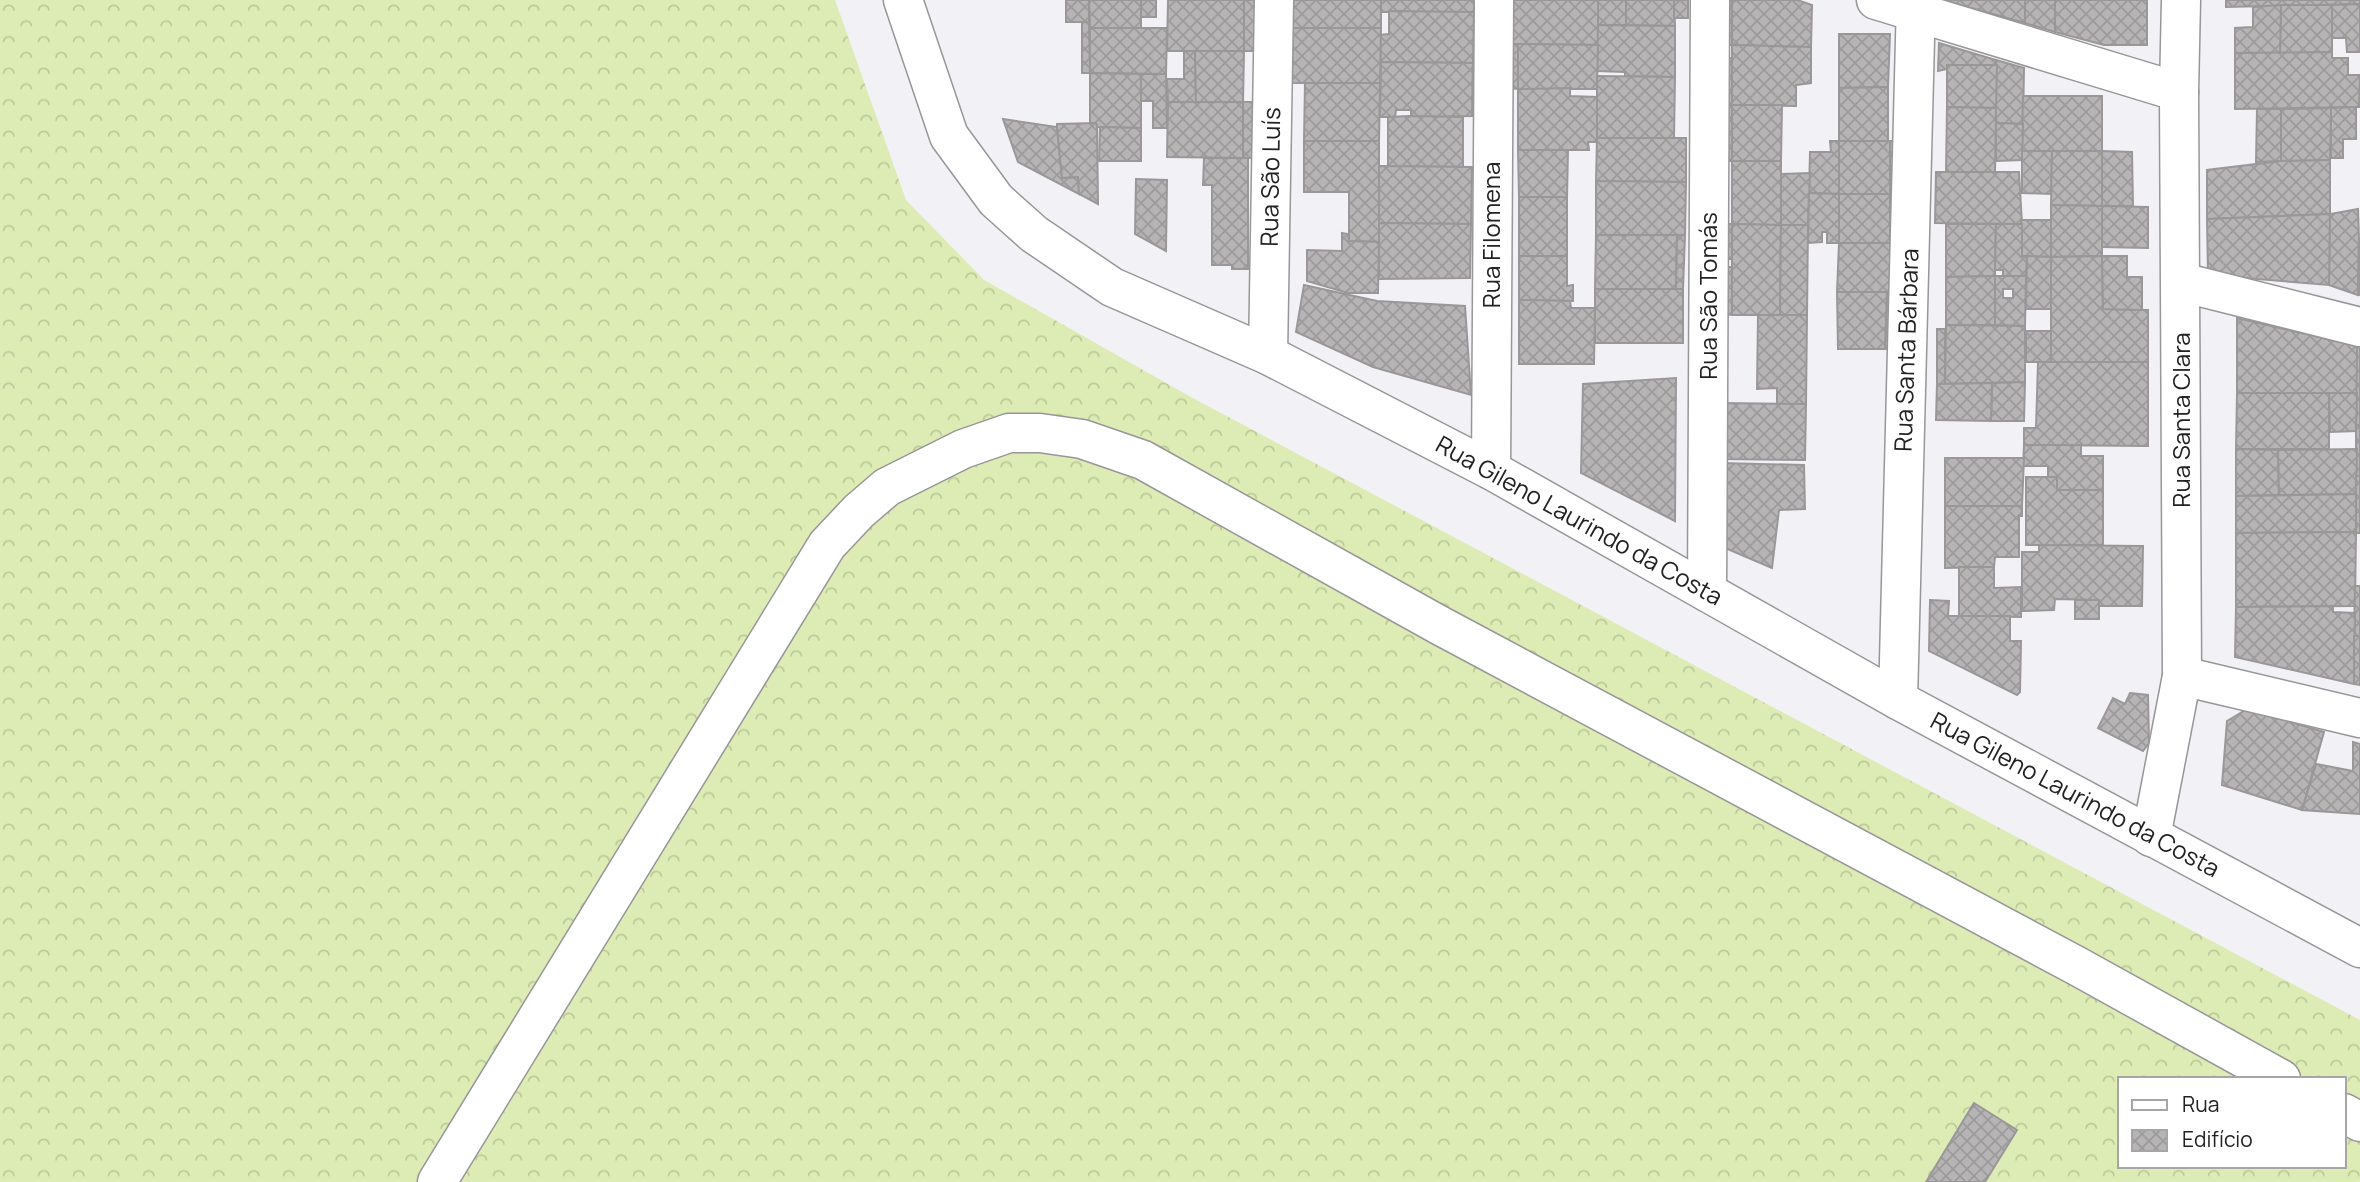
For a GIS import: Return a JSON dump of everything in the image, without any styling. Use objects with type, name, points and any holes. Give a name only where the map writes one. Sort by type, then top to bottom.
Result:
[{"type":"street","name":"Rua Gileno Laurindo da Costa","points":[[903,0],[949,136],[996,200],[1034,234],[1112,287],[1268,355],[1491,470],[1898,700],[2360,948]]},
{"type":"street","name":"Rua São Luís","points":[[1268,355],[1274,0]]},
{"type":"street","name":"Rua Filomena","points":[[1491,470],[1494,0]]},
{"type":"street","name":"Rua São Tomás","points":[[1707,592],[1710,0]]},
{"type":"street","points":[[1876,0],[1916,7],[2179,92]]},
{"type":"street","name":"Rua Santa Clara","points":[[2151,837],[2182,676],[2179,92],[2181,0]]},
{"type":"street","name":"Rua Santa Bárbara","points":[[1898,700],[1916,7]]},
{"type":"street","points":[[2181,282],[2360,327]]},
{"type":"street","points":[[437,1182],[827,545],[859,511],[887,487],[922,467],[1009,433],[1040,433],[1082,439],[1143,460],[1439,625],[2077,966],[2277,1077]]},
{"type":"street","points":[[2182,676],[2360,718]]},
{"type":"green space","points":[[0,0],[835,0],[906,200],[984,280],[1189,396],[2360,1020],[2360,1182],[0,1182]]},
{"type":"building","points":[[1066,0],[1089,0],[1089,22],[1066,22]]},
{"type":"building","points":[[1089,0],[1141,0],[1141,28],[1090,28]]},
{"type":"building","points":[[1141,0],[1156,0],[1156,17],[1141,17]]},
{"type":"building","points":[[1168,0],[1244,0],[1244,51],[1167,51]]},
{"type":"building","points":[[1244,0],[1259,0],[1260,51],[1244,51]]},
{"type":"building","points":[[1290,0],[1381,0],[1381,28],[1290,28]]},
{"type":"building","points":[[1381,0],[1474,0],[1474,12],[1381,12]]},
{"type":"building","points":[[1509,0],[1598,0],[1598,45],[1509,44]]},
{"type":"building","points":[[1598,0],[1626,0],[1626,25],[1598,25]]},
{"type":"building","points":[[1626,0],[1674,0],[1675,26],[1626,25]]},
{"type":"building","points":[[1674,0],[1688,0],[1688,18],[1674,18]]},
{"type":"building","points":[[1724,0],[1732,0],[1732,45],[1723,45]]},
{"type":"building","points":[[1732,0],[1797,0],[1812,5],[1811,47],[1732,45]]},
{"type":"building","points":[[1943,0],[2025,0],[2025,23]]},
{"type":"building","points":[[2025,0],[2055,0],[2055,32],[2025,23]]},
{"type":"building","points":[[2055,0],[2147,0],[2147,45],[2104,45],[2055,32]]},
{"type":"building","points":[[2226,0],[2360,0],[2360,4],[2226,7]]},
{"type":"building","points":[[2360,4],[2360,52],[2347,52],[2346,38],[2331,38],[2332,5]]},
{"type":"building","points":[[2281,5],[2332,5],[2332,52],[2280,54]]},
{"type":"building","points":[[2281,5],[2280,54],[2235,53],[2235,28],[2253,27],[2253,7]]},
{"type":"building","points":[[1389,11],[1474,12],[1473,63],[1381,62],[1380,35],[1389,34]]},
{"type":"building","points":[[1082,22],[1089,22],[1090,73],[1082,73]]},
{"type":"building","points":[[1598,25],[1675,26],[1675,77],[1625,76],[1625,72],[1597,71]]},
{"type":"building","points":[[1090,28],[1167,28],[1166,74],[1090,73]]},
{"type":"building","points":[[1290,28],[1381,28],[1380,83],[1292,83]]},
{"type":"building","points":[[1839,34],[1890,34],[1888,87],[1839,88]]},
{"type":"building","points":[[1939,43],[1996,60],[1997,65],[1947,65],[1947,69],[1938,71]]},
{"type":"building","points":[[1509,44],[1518,44],[1518,89],[1509,88]]},
{"type":"building","points":[[1518,44],[1598,45],[1597,89],[1518,89]]},
{"type":"building","points":[[1732,45],[1811,47],[1811,83],[1796,85],[1796,106],[1732,105]]},
{"type":"building","points":[[1184,51],[1195,51],[1196,102],[1168,102],[1167,79],[1184,79]]},
{"type":"building","points":[[1195,51],[1244,51],[1243,102],[1196,102]]},
{"type":"building","points":[[2332,52],[2332,58],[2348,58],[2348,75],[2360,75],[2359,107],[2235,109],[2235,53]]},
{"type":"building","points":[[1723,58],[1732,58],[1732,105],[1723,105]]},
{"type":"building","points":[[1996,60],[2024,68],[2023,124],[1996,123]]},
{"type":"building","points":[[1381,62],[1473,63],[1472,116],[1411,117],[1411,110],[1396,110],[1395,117],[1380,117]]},
{"type":"building","points":[[1947,65],[1997,65],[1996,108],[1947,107]]},
{"type":"building","points":[[1090,73],[1141,74],[1141,128],[1097,127],[1096,123],[1090,123]]},
{"type":"building","points":[[1141,74],[1166,74],[1167,128],[1153,128],[1153,101],[1141,101]]},
{"type":"building","points":[[1597,76],[1675,77],[1674,138],[1597,138]]},
{"type":"building","points":[[1305,83],[1380,83],[1379,141],[1304,141]]},
{"type":"building","points":[[1888,87],[1888,142],[1839,141],[1839,88]]},
{"type":"building","points":[[1570,88],[1570,96],[1597,97],[1597,142],[1588,142],[1589,150],[1518,150],[1518,89]]},
{"type":"building","points":[[2023,96],[2102,96],[2102,151],[2022,151]]},
{"type":"building","points":[[1168,102],[1243,102],[1243,158],[1167,157]]},
{"type":"building","points":[[1243,102],[1260,102],[1260,158],[1243,158]]},
{"type":"building","points":[[1723,105],[1732,105],[1732,161],[1723,161]]},
{"type":"building","points":[[1732,105],[1782,105],[1781,161],[1732,161]]},
{"type":"building","points":[[1947,107],[1996,108],[1995,172],[1946,172]]},
{"type":"building","points":[[2356,107],[2356,139],[2343,139],[2343,158],[2331,158],[2331,108]]},
{"type":"building","points":[[2331,108],[2330,160],[2281,161],[2281,109]]},
{"type":"building","points":[[2257,109],[2281,109],[2281,161],[2256,162]]},
{"type":"building","points":[[1388,117],[1463,117],[1463,167],[1388,166]]},
{"type":"building","points":[[1003,119],[1057,127],[1062,178],[1078,177],[1079,194],[1018,162]]},
{"type":"building","points":[[1096,123],[1098,204],[1079,194],[1078,177],[1062,178],[1057,127],[1057,124]]},
{"type":"building","points":[[1996,123],[2023,124],[2022,160],[1996,161]]},
{"type":"building","points":[[1100,127],[1141,128],[1141,161],[1099,161]]},
{"type":"building","points":[[1597,138],[1686,138],[1686,182],[1596,181]]},
{"type":"building","points":[[1304,141],[1379,141],[1379,242],[1349,241],[1349,192],[1304,192]]},
{"type":"building","points":[[1830,141],[1839,141],[1839,194],[1809,193],[1810,152],[1831,152]]},
{"type":"building","points":[[1839,141],[1890,141],[1890,194],[1839,194]]},
{"type":"building","points":[[1890,141],[1902,141],[1902,194],[1890,194]]},
{"type":"building","points":[[1518,150],[1568,150],[1567,197],[1519,197]]},
{"type":"building","points":[[2022,151],[2052,151],[2051,194],[2022,193]]},
{"type":"building","points":[[2052,151],[2102,151],[2102,206],[2051,205]]},
{"type":"building","points":[[2102,151],[2132,152],[2133,206],[2102,206]]},
{"type":"building","points":[[1204,158],[1248,158],[1248,269],[1232,269],[1232,265],[1212,265],[1212,185],[1203,185]]},
{"type":"building","points":[[2330,160],[2330,214],[2207,219],[2207,170],[2281,161]]},
{"type":"building","points":[[1732,161],[1781,161],[1781,225],[1732,224]]},
{"type":"building","points":[[1379,166],[1472,167],[1471,224],[1379,223]]},
{"type":"building","points":[[1936,172],[2019,172],[2022,224],[1935,223]]},
{"type":"building","points":[[1810,173],[1808,225],[1781,225],[1781,174]]},
{"type":"building","points":[[1136,179],[1167,180],[1166,251],[1135,234]]},
{"type":"building","points":[[1596,181],[1686,182],[1685,235],[1596,235]]},
{"type":"building","points":[[1809,193],[1839,194],[1839,243],[1827,243],[1827,232],[1822,232],[1822,242],[1808,243]]},
{"type":"building","points":[[1839,194],[1890,194],[1890,243],[1839,243]]},
{"type":"building","points":[[1519,197],[1567,197],[1567,256],[1519,256]]},
{"type":"building","points":[[2051,205],[2102,206],[2102,256],[2051,257]]},
{"type":"building","points":[[2102,206],[2148,207],[2148,248],[2102,247]]},
{"type":"building","points":[[2358,209],[2358,295],[2329,285],[2330,214]]},
{"type":"building","points":[[2330,214],[2329,285],[2208,275],[2207,219]]},
{"type":"building","points":[[2021,220],[2051,220],[2051,257],[2022,256]]},
{"type":"building","points":[[1379,223],[1471,224],[1470,278],[1379,279]]},
{"type":"building","points":[[1723,224],[1732,224],[1732,259],[1722,259]]},
{"type":"building","points":[[1732,224],[1781,225],[1780,315],[1732,315]]},
{"type":"building","points":[[1946,224],[1996,224],[1995,276],[1946,277]]},
{"type":"building","points":[[1996,224],[2022,224],[2022,256],[2027,256],[2026,276],[2003,277],[2003,270],[1995,270]]},
{"type":"building","points":[[1781,225],[1808,225],[1807,315],[1780,315]]},
{"type":"building","points":[[1342,233],[1348,234],[1349,241],[1379,242],[1378,293],[1348,293],[1307,281],[1307,250],[1342,251]]},
{"type":"building","points":[[1596,235],[1677,235],[1676,289],[1595,289]]},
{"type":"building","points":[[1677,235],[1685,235],[1683,289],[1676,289]]},
{"type":"building","points":[[2359,239],[2360,295],[2358,295]]},
{"type":"building","points":[[1839,243],[1890,243],[1890,292],[1837,292]]},
{"type":"building","points":[[1519,256],[1567,256],[1567,286],[1573,285],[1573,301],[1519,300]]},
{"type":"building","points":[[2027,256],[2051,257],[2051,309],[2026,309]]},
{"type":"building","points":[[2102,256],[2103,309],[2148,310],[2148,362],[2051,362],[2051,257]]},
{"type":"building","points":[[2102,256],[2127,256],[2127,277],[2142,277],[2142,310],[2103,309]]},
{"type":"building","points":[[1722,267],[1732,267],[1732,315],[1722,314]]},
{"type":"building","points":[[1995,276],[2026,276],[2025,326],[1995,325]],"holes":[[[2003,289],[2013,289],[2013,298],[2003,298]]]},
{"type":"building","points":[[1995,276],[1995,325],[1946,325],[1946,277]]},
{"type":"building","points":[[1304,285],[1377,301],[1465,306],[1471,395],[1373,367],[1296,332]]},
{"type":"building","points":[[1595,289],[1683,289],[1683,343],[1595,343]]},
{"type":"building","points":[[1901,291],[1900,349],[1885,349],[1887,292]]},
{"type":"building","points":[[1837,292],[1887,292],[1885,349],[1838,349]]},
{"type":"building","points":[[1519,300],[1570,301],[1571,308],[1595,308],[1594,364],[1519,364]]},
{"type":"building","points":[[1758,315],[1807,315],[1806,404],[1777,404],[1777,388],[1757,389]]},
{"type":"building","points":[[2237,318],[2357,346],[2357,393],[2237,393]]},
{"type":"building","points":[[1946,325],[2025,326],[2025,382],[1945,384]]},
{"type":"building","points":[[1937,329],[1945,329],[1945,384],[1937,384]]},
{"type":"building","points":[[2026,331],[2051,331],[2051,362],[2026,362]]},
{"type":"building","points":[[2357,346],[2360,347],[2360,425],[2356,425]]},
{"type":"building","points":[[2038,362],[2148,362],[2148,446],[2024,445],[2024,428],[2036,428]]},
{"type":"building","points":[[1676,378],[1675,521],[1581,473],[1583,384]]},
{"type":"building","points":[[2025,382],[2024,421],[1991,421],[1992,383]]},
{"type":"building","points":[[1992,383],[1991,421],[1936,420],[1937,384]]},
{"type":"building","points":[[2237,393],[2329,393],[2329,449],[2236,449]]},
{"type":"building","points":[[2329,393],[2357,393],[2356,431],[2330,432]]},
{"type":"building","points":[[1721,403],[1806,404],[1805,460],[1721,459]]},
{"type":"building","points":[[2356,425],[2360,425],[2360,476],[2356,476]]},
{"type":"building","points":[[2024,445],[2081,445],[2081,456],[2103,456],[2103,490],[2057,490],[2057,477],[2048,477],[2048,466],[2023,466]]},
{"type":"building","points":[[2236,449],[2278,450],[2279,495],[2236,496]]},
{"type":"building","points":[[2357,449],[2356,494],[2279,495],[2278,450]]},
{"type":"building","points":[[1945,458],[2024,458],[2022,506],[1945,506]]},
{"type":"building","points":[[1721,463],[1804,465],[1805,509],[1779,510],[1772,568],[1716,544]]},
{"type":"building","points":[[2356,476],[2360,476],[2360,533],[2355,533]]},
{"type":"building","points":[[2026,477],[2057,477],[2057,490],[2103,490],[2103,545],[2026,545]]},
{"type":"building","points":[[2356,494],[2356,532],[2236,533],[2236,496]]},
{"type":"building","points":[[1945,506],[2022,506],[2022,516],[2019,516],[2019,557],[1995,557],[1994,567],[1945,568]]},
{"type":"building","points":[[2356,532],[2355,606],[2236,607],[2236,533]]},
{"type":"building","points":[[2039,545],[2143,546],[2142,606],[2099,606],[2099,600],[2055,599],[2054,610],[2022,611],[2022,552],[2039,552]]},
{"type":"building","points":[[1959,567],[1994,567],[1994,588],[2021,587],[2021,617],[1959,616]]},
{"type":"building","points":[[2355,586],[2360,586],[2360,636],[2354,636]]},
{"type":"building","points":[[1930,600],[1949,601],[1948,616],[2010,616],[2010,641],[2021,641],[2020,692],[2017,695],[1929,651]]},
{"type":"building","points":[[2075,600],[2099,600],[2099,619],[2075,619]]},
{"type":"building","points":[[2333,606],[2333,612],[2355,613],[2354,684],[2235,657],[2236,607]]},
{"type":"building","points":[[2354,636],[2360,636],[2360,685],[2354,684]]},
{"type":"building","points":[[2130,693],[2148,695],[2149,743],[2143,751],[2098,728],[2113,698],[2125,704]]},
{"type":"building","points":[[2247,709],[2324,732],[2302,810],[2222,785],[2227,721]]},
{"type":"building","points":[[2353,742],[2360,744],[2360,814],[2302,810],[2316,764],[2353,771]]},
{"type":"building","points":[[1974,1103],[2017,1130],[1985,1182],[1926,1182]]}]
